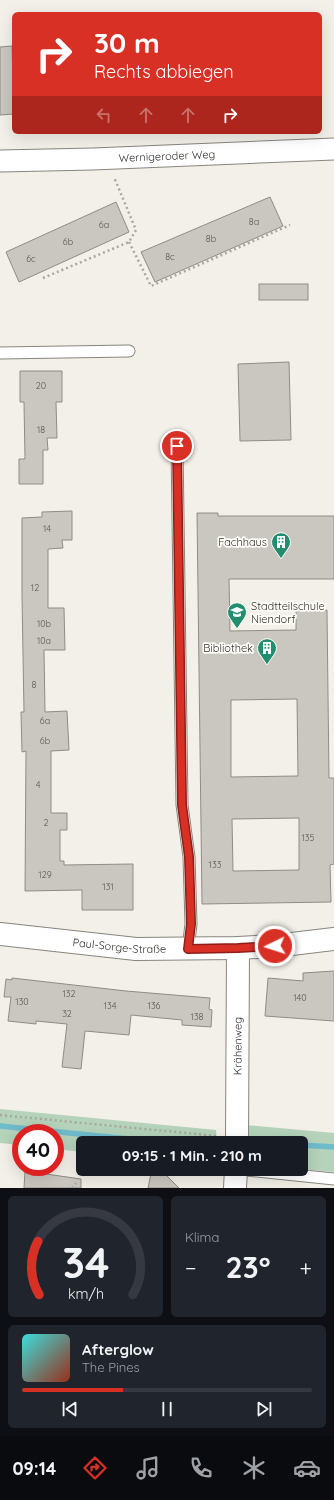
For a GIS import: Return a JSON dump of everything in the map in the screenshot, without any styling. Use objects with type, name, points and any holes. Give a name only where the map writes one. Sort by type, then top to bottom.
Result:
[{"type":"street","name":"Wernigeroder Weg","points":[[0,161],[334,149]]},
{"type":"street","name":"Paul-Sorge-Straße","points":[[0,934],[136,949],[238,948],[275,946],[334,939]]},
{"type":"street","name":"Krähenweg","points":[[237,1136],[238,948]]},
{"type":"street","points":[[235,1188],[236,1176]]},
{"type":"lane","points":[[0,353],[129,351]]},
{"type":"lane","points":[[177,446],[182,805],[189,857],[191,924],[188,949]]},
{"type":"lane","points":[[305,1176],[334,1179]]},
{"type":"path","points":[[43,278],[129,242],[136,230],[107,158]]},
{"type":"path","points":[[129,242],[151,286],[290,225]]},
{"type":"path","points":[[0,1115],[191,1136]]},
{"type":"path","points":[[72,1188],[76,1183]]},
{"type":"green space","points":[[0,1109],[216,1130],[216,1136],[76,1136],[76,1151],[64,1150],[64,1124],[12,1124],[12,1144],[0,1143]]},
{"type":"green space","points":[[246,1125],[334,1133],[334,1172],[308,1170],[308,1136],[246,1136]]},
{"type":"building","points":[[12,46],[12,114],[0,115],[0,47]]},
{"type":"building","points":[[270,197],[283,226],[155,282],[141,252]]},
{"type":"building","points":[[116,202],[129,232],[19,282],[6,252]]},
{"type":"building","points":[[259,284],[308,284],[308,300],[259,300]]},
{"type":"building","points":[[289,362],[291,440],[240,441],[238,364]]},
{"type":"building","points":[[20,371],[62,371],[62,402],[56,402],[57,438],[47,438],[48,450],[43,450],[43,484],[19,484],[19,459],[25,459],[24,402],[20,402]]},
{"type":"building","points":[[72,511],[72,540],[62,540],[63,548],[48,549],[48,608],[64,608],[65,650],[44,650],[45,712],[67,711],[69,750],[51,751],[51,813],[67,813],[67,830],[60,830],[60,861],[64,861],[64,865],[133,864],[133,910],[82,910],[82,890],[25,891],[26,751],[22,752],[21,712],[24,712],[22,518],[42,517],[42,512]]},
{"type":"building","points":[[197,513],[218,513],[218,516],[334,516],[334,579],[229,579],[230,631],[296,630],[296,610],[327,610],[329,778],[334,778],[334,864],[330,865],[331,902],[202,904]],"holes":[[[297,699],[298,776],[231,777],[231,700]],[[299,818],[299,870],[233,871],[232,819]]]},
{"type":"building","points":[[334,971],[334,1021],[265,1016],[268,978],[303,981],[303,973]]},
{"type":"building","points":[[12,978],[126,991],[210,998],[209,1009],[212,1010],[211,1027],[182,1025],[182,1020],[131,1015],[129,1035],[85,1031],[81,1069],[62,1067],[67,1024],[36,1021],[36,1024],[8,1021],[11,997],[4,997],[6,979],[12,980]]},
{"type":"building","points":[[25,1176],[60,1176],[81,1179],[81,1188],[24,1188]]},
{"type":"building","points":[[151,1176],[167,1176],[179,1188],[148,1188]]},
{"type":"waterway","points":[[0,1126],[99,1136]]},
{"type":"waterway","points":[[308,1145],[334,1147]]},
{"type":"place","name":"Fachhaus","points":[[281,559]]},
{"type":"place","name":"Stadtteilschule Niendorf","points":[[237,629]]},
{"type":"place","name":"Bibliothek","points":[[267,665]]},
{"type":"route","points":[[177,446],[182,805],[189,857],[191,924],[188,949],[275,946]]}]
